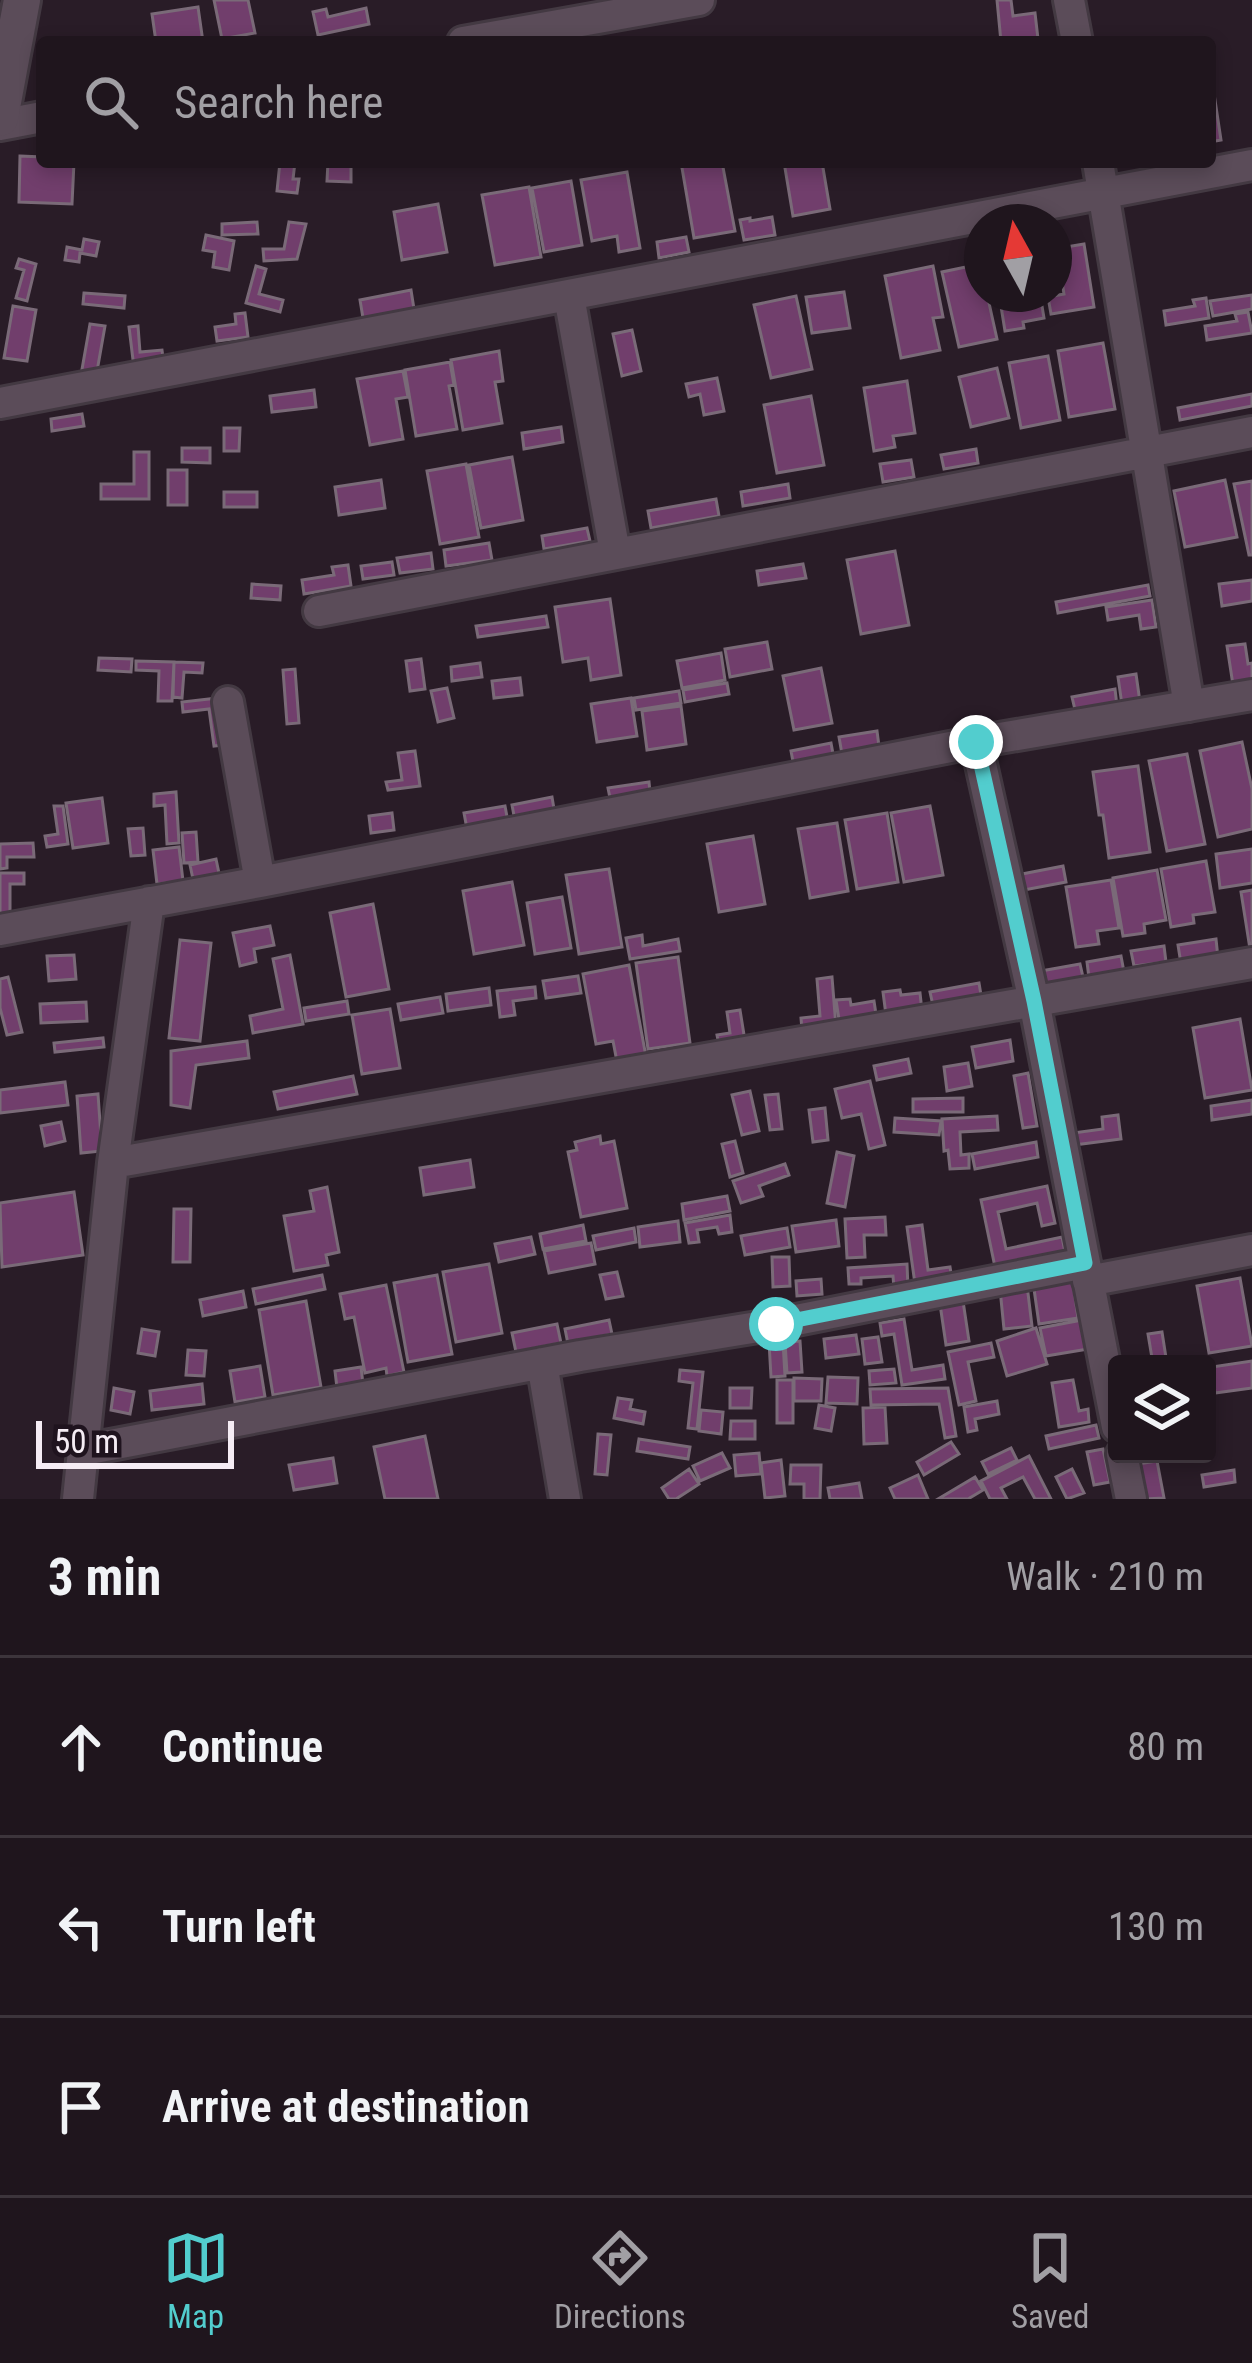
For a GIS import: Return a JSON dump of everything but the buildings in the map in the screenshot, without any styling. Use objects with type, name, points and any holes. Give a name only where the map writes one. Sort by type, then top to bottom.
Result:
[{"type":"street","points":[[22,0],[0,121],[36,118]]},
{"type":"street","points":[[498,36],[699,0]]},
{"type":"street","points":[[1069,0],[1076,36]]},
{"type":"street","points":[[1216,168],[1252,165]]},
{"type":"street","points":[[0,403],[569,296],[1101,177],[1214,168]]},
{"type":"street","points":[[1101,177],[1190,706]]},
{"type":"street","points":[[569,296],[615,554]]},
{"type":"street","points":[[319,610],[1252,432]]},
{"type":"street","points":[[0,930],[976,742],[1252,694]]},
{"type":"street","points":[[228,703],[260,882]]},
{"type":"street","points":[[976,742],[1034,1001],[1108,1382]]},
{"type":"street","points":[[78,1499],[113,1163],[148,902]]},
{"type":"street","points":[[113,1163],[1252,963]]},
{"type":"street","points":[[84,1450],[542,1363],[1086,1272],[1252,1250]]},
{"type":"street","points":[[542,1363],[566,1499]]},
{"type":"street","points":[[1124,1463],[1131,1499]]},
{"type":"route","points":[[776,1324],[1085,1263],[1034,1001],[976,742]]}]
